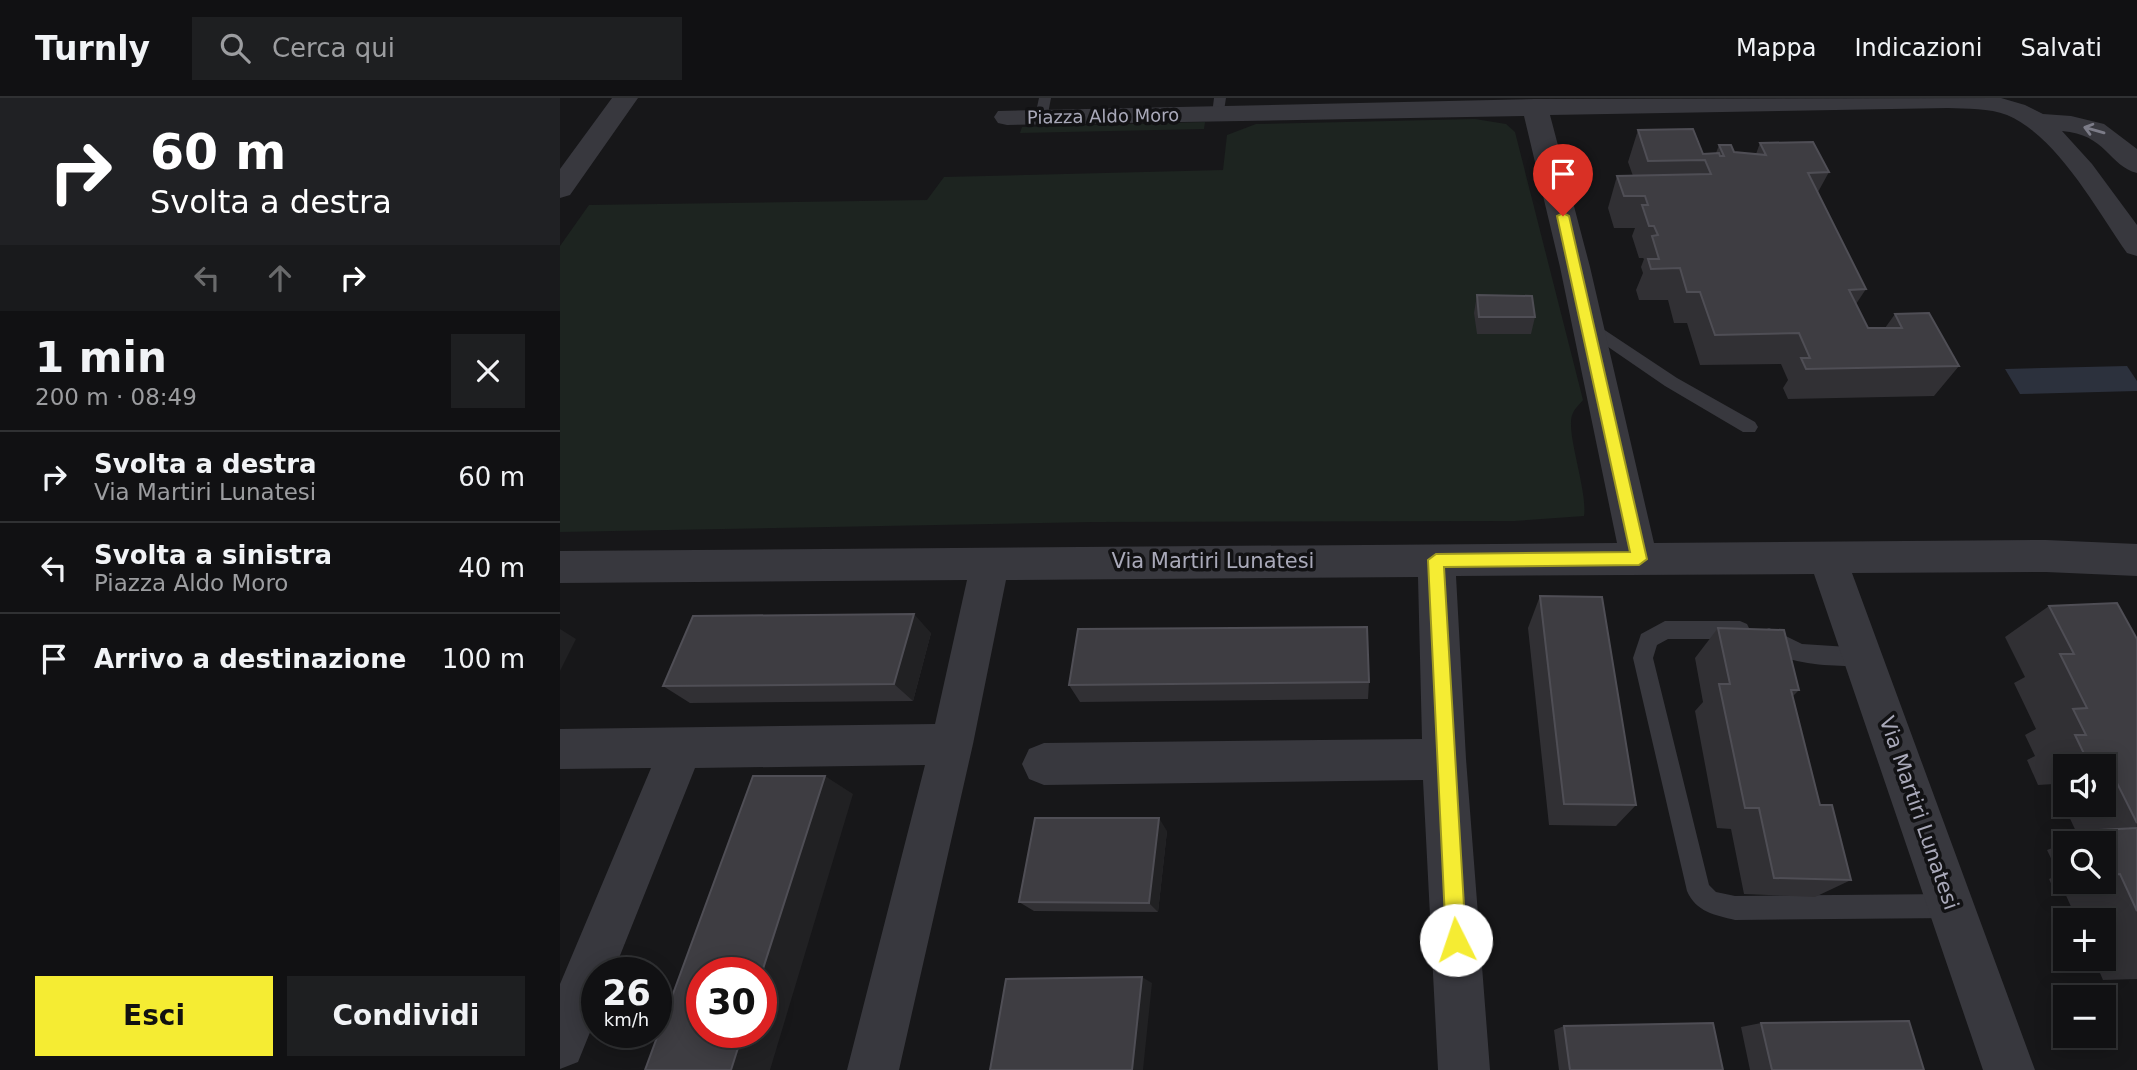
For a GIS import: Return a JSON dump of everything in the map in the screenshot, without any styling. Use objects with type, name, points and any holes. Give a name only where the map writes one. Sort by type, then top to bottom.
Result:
[{"type":"street","points":[[560,189],[625,98]]},
{"type":"street","name":"Piazza Aldo Moro","points":[[1007,117],[1043,107],[1535,107],[1924,99],[1993,104],[2018,111],[2038,122],[2062,145],[2137,246]]},
{"type":"street","points":[[1535,107],[1588,325],[1639,559]]},
{"type":"street","name":"Piazza Aldo Moro","points":[[2038,122],[2102,131],[2115,140],[2137,165]]},
{"type":"street","name":"Via Martiri Lunatesi","points":[[560,567],[2046,556],[2137,560]]},
{"type":"street","name":"Via Martiri Lunatesi","points":[[1827,557],[2009,1070]]},
{"type":"street","points":[[1436,560],[1444,759],[1464,1070]]},
{"type":"street","points":[[873,1070],[952,744],[990,563]]},
{"type":"street","points":[[560,749],[952,744]]},
{"type":"street","points":[[560,1044],[681,748]]},
{"type":"street","points":[[1044,764],[1444,759]]},
{"type":"lane","points":[[1588,325],[1671,382],[1749,428]]},
{"type":"lane","points":[[1864,657],[1807,655],[1782,647],[1765,634],[1750,630],[1665,630],[1648,640],[1643,658],[1699,891],[1710,901],[1735,908],[1951,906]]},
{"type":"shaded area","points":[[1475,119],[1506,124],[1515,132],[1583,400],[1574,411],[1571,432],[1583,491],[1584,516],[1514,521],[1093,522],[560,532],[560,246],[589,205],[927,200],[944,177],[1223,170],[1227,135],[1256,124]]},
{"type":"shaded area","points":[[1205,122],[1204,129],[1020,133],[1022,127]]},
{"type":"water","points":[[2127,366],[2137,381],[2137,391],[2020,394],[2005,369]]},
{"type":"building","points":[[1693,129],[1703,154],[1719,153],[1720,156],[1724,156],[1719,145],[1731,145],[1734,152],[1766,155],[1760,143],[1813,142],[1829,172],[1808,173],[1866,289],[1849,290],[1868,328],[1902,328],[1895,314],[1929,313],[1959,366],[1806,369],[1801,358],[1810,358],[1799,333],[1715,335],[1700,292],[1687,292],[1680,268],[1651,269],[1648,259],[1659,259],[1652,236],[1658,235],[1654,226],[1649,226],[1642,205],[1648,205],[1645,196],[1624,196],[1617,176],[1711,174],[1705,160],[1648,161],[1638,130]]},
{"type":"building","points":[[1477,295],[1532,296],[1535,317],[1479,317]]},
{"type":"building","points":[[1540,596],[1602,597],[1636,805],[1564,804]]},
{"type":"building","points":[[2117,603],[2137,639],[2137,823],[2116,781],[2116,754],[2084,754],[2075,735],[2086,735],[2073,709],[2087,708],[2060,654],[2074,654],[2049,606]]},
{"type":"building","points":[[914,614],[894,684],[663,686],[693,616]]},
{"type":"building","points":[[1367,627],[1369,682],[1069,685],[1078,629]]},
{"type":"building","points":[[1718,628],[1784,630],[1799,690],[1791,690],[1820,805],[1832,805],[1851,880],[1774,878],[1759,808],[1745,808],[1719,684],[1730,684]]},
{"type":"building","points":[[753,776],[825,776],[767,957],[687,957]]},
{"type":"building","points":[[1035,818],[1159,818],[1149,903],[1019,902]]},
{"type":"building","points":[[2137,828],[2137,911],[2120,874],[2116,874],[2116,831],[2100,830]]},
{"type":"building","points":[[686,958],[686,1048],[738,1048],[731,1070],[645,1070],[653,1048],[672,1048],[672,996]]},
{"type":"building","points":[[1142,977],[1132,1070],[990,1070],[1006,979]]},
{"type":"building","points":[[1909,1021],[1924,1070],[1772,1070],[1761,1023]]},
{"type":"building","points":[[1713,1023],[1723,1070],[1570,1070],[1564,1026]]},
{"type":"route","points":[[1456,940],[1444,759],[1436,560],[1639,559],[1563,216]]}]
